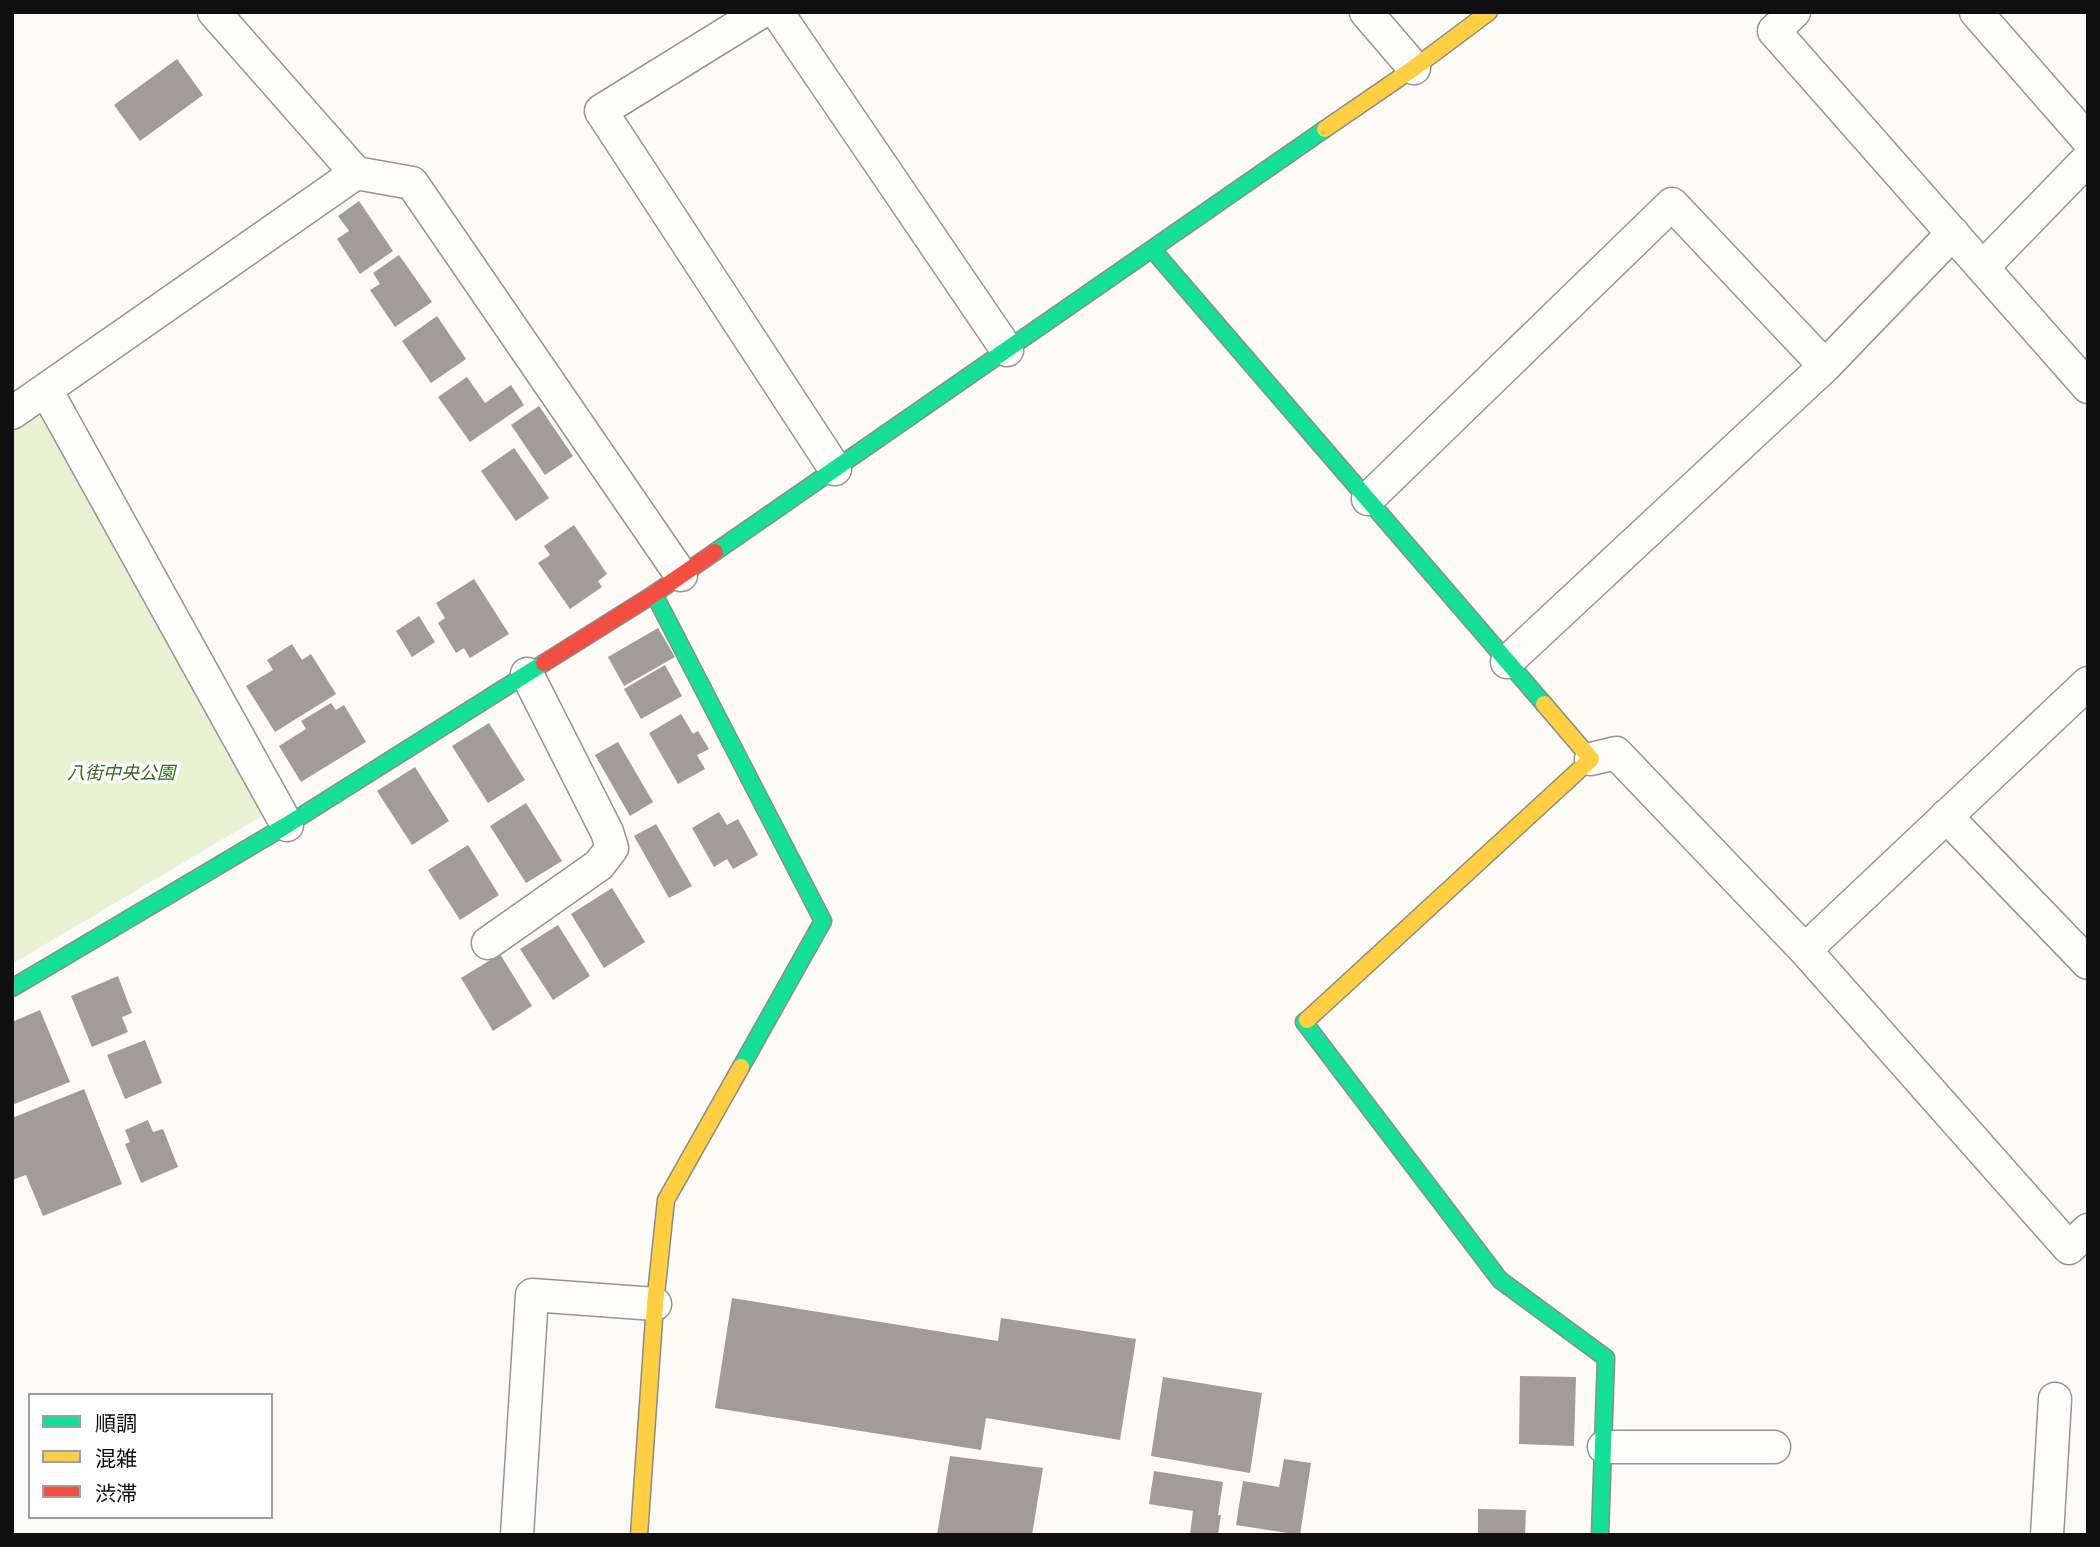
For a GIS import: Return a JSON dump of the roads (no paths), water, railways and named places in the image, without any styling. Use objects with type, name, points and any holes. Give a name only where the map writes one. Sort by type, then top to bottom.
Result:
[{"type":"street","points":[[214,12],[356,173],[412,183],[681,575]]},
{"type":"street","points":[[761,12],[601,111],[835,469]]},
{"type":"street","points":[[777,12],[1007,350]]},
{"type":"street","points":[[1366,12],[1414,68]]},
{"type":"street","points":[[12,988],[288,825],[654,594],[1414,68],[1489,12]]},
{"type":"street","points":[[1794,12],[1774,31],[2088,387]]},
{"type":"street","points":[[1976,12],[2088,140]]},
{"type":"street","points":[[1983,267],[2088,159]]},
{"type":"street","points":[[12,413],[356,173]]},
{"type":"street","points":[[1368,499],[1672,204],[1825,366]]},
{"type":"street","points":[[1507,662],[1825,366],[1954,233]]},
{"type":"street","points":[[1152,249],[1591,759]]},
{"type":"street","points":[[46,390],[288,825]]},
{"type":"street","points":[[639,1535],[655,1304],[666,1200],[823,921],[654,594]]},
{"type":"street","points":[[488,943],[599,865],[612,848],[607,832],[527,674]]},
{"type":"street","points":[[1805,950],[2088,683]]},
{"type":"street","points":[[1600,1535],[1606,1358],[1500,1280],[1304,1023],[1591,759],[1616,753],[1805,950],[2069,1248],[2088,1230]]},
{"type":"street","points":[[1946,816],[2088,963]]},
{"type":"street","points":[[517,1535],[532,1295],[655,1304]]},
{"type":"street","points":[[2048,1535],[2055,1399]]},
{"type":"street","points":[[1604,1447],[1774,1447]]},
{"type":"park label","name":"八街中央公園","points":[[121,774]]}]
